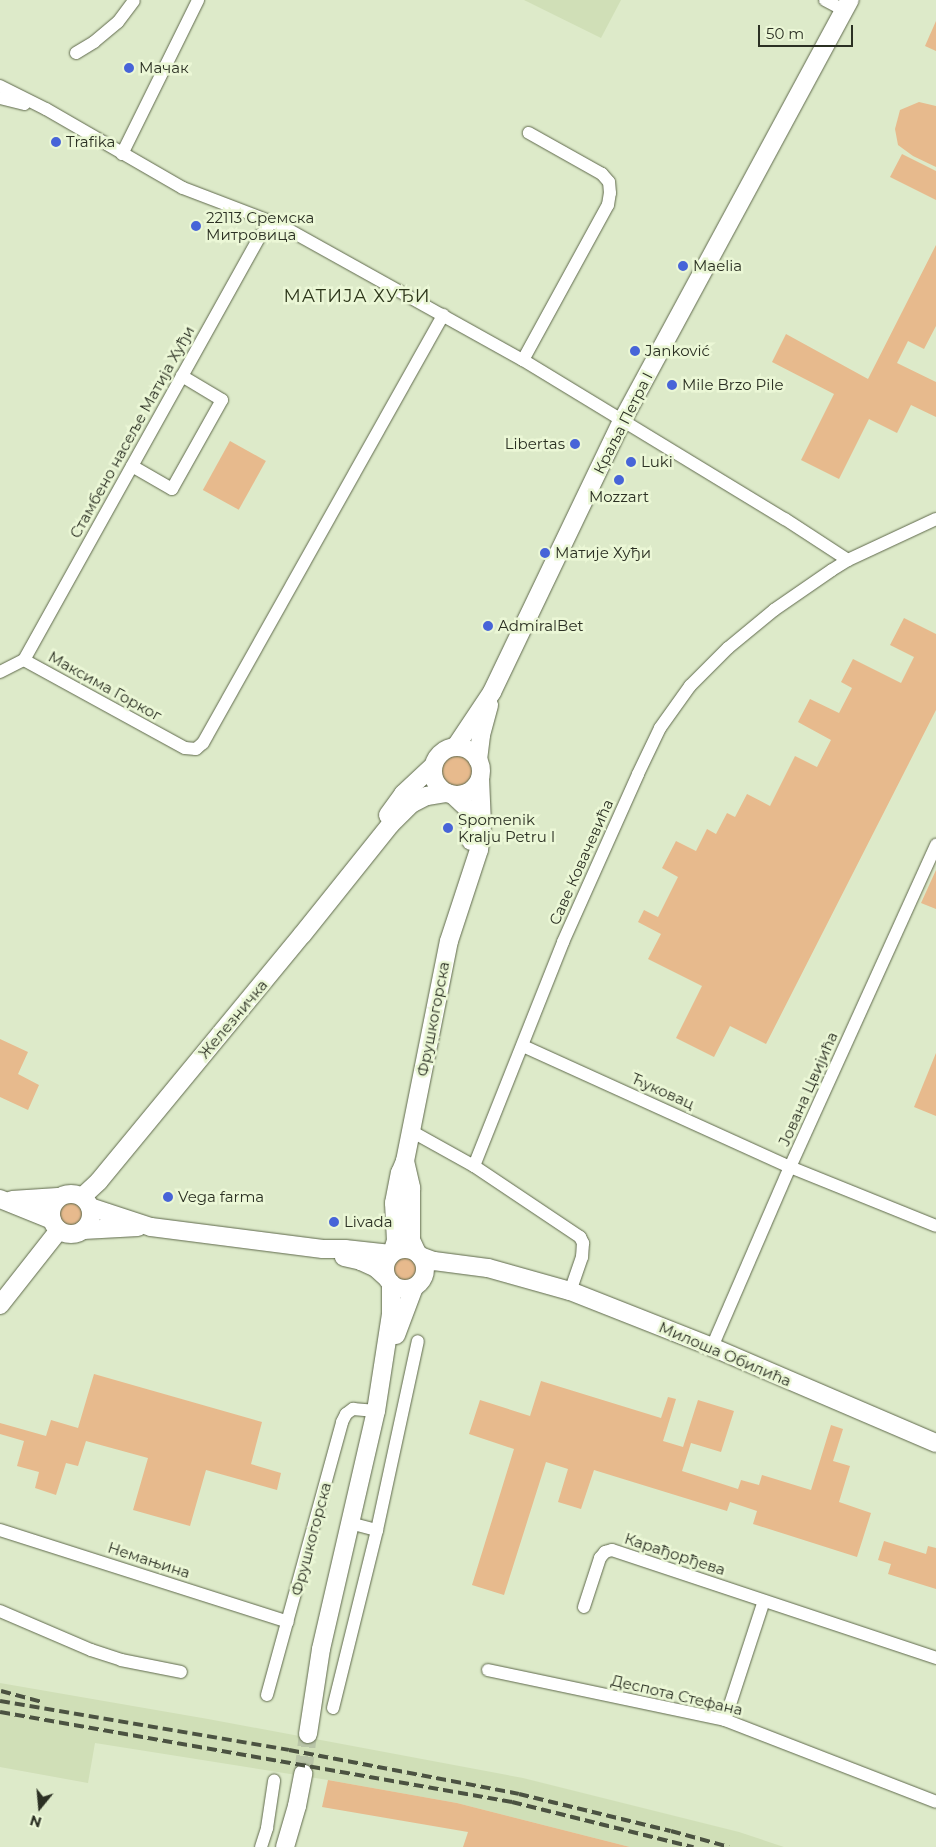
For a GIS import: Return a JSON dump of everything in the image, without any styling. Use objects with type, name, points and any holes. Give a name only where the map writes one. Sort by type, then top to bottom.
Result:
[{"type":"street","points":[[122,154],[198,0]]},
{"type":"street","points":[[825,0],[847,5]]},
{"type":"street","points":[[76,52],[94,42],[118,22],[134,1]]},
{"type":"street","name":"Краља Петра I","points":[[456,746],[492,692],[622,421],[847,5]]},
{"type":"street","points":[[0,86],[46,109],[182,188],[272,222],[524,360],[848,560]]},
{"type":"street","points":[[0,98],[46,109]]},
{"type":"street","points":[[524,360],[608,205],[610,194],[609,182],[602,174],[529,133]]},
{"type":"street","name":"Стамбено насеље Матија Хуђи","points":[[24,660],[260,234],[272,222]]},
{"type":"street","name":"Максима Горког","points":[[0,672],[24,660],[185,748],[196,749],[203,743],[443,315]]},
{"type":"street","points":[[132,466],[172,489],[222,400],[182,376]]},
{"type":"street","name":"Саве Ковачевића","points":[[474,1166],[563,942],[660,728],[690,686],[728,648],[774,610],[848,560],[936,519]]},
{"type":"street","name":"Краља Петра I","points":[[478,760],[481,735],[492,692]]},
{"type":"street","points":[[456,746],[469,750],[478,760],[481,772],[480,779],[472,790],[450,794],[441,790],[434,779],[433,766],[439,754],[450,747],[456,746]]},
{"type":"street","name":"Железничка","points":[[380,837],[390,812],[403,794],[433,766]]},
{"type":"street","name":"Фрушкогорска","points":[[418,1254],[411,1240],[410,1188],[406,1161],[410,1131],[449,941],[468,879],[476,862],[482,837],[480,779]]},
{"type":"street","name":"Железничка","points":[[86,1202],[99,1181],[284,958],[380,837],[411,804],[427,796],[450,794]]},
{"type":"street","name":"Фрушкогорска","points":[[450,794],[467,808],[471,823],[468,879]]},
{"type":"street","name":"Јована Цвијића","points":[[712,1348],[790,1167],[936,845]]},
{"type":"street","name":"Ћуковац","points":[[523,1046],[790,1167],[936,1226]]},
{"type":"street","points":[[410,1131],[474,1166],[580,1237],[582,1257],[570,1290]]},
{"type":"street","name":"Фрушкогорска","points":[[392,1254],[396,1241],[394,1203],[400,1173],[406,1161]]},
{"type":"street","points":[[2,1200],[58,1197],[70,1193],[86,1202],[151,1226]]},
{"type":"street","points":[[0,1305],[55,1225],[51,1208],[58,1197]]},
{"type":"street","points":[[2,1200],[71,1234],[83,1230],[151,1226],[323,1249],[345,1249],[392,1254],[406,1249],[418,1254],[425,1267],[382,1376]]},
{"type":"street","points":[[83,1230],[90,1220],[86,1202]]},
{"type":"street","points":[[323,1249],[361,1261],[376,1268],[389,1280],[402,1288],[417,1284]]},
{"type":"street","points":[[308,1734],[321,1649],[376,1412],[391,1314],[389,1280],[385,1265],[392,1254]]},
{"type":"street","name":"Милоша Обилића","points":[[418,1254],[434,1261],[488,1268],[570,1290],[936,1443]]},
{"type":"street","name":"Милоша Обилића","points":[[417,1284],[433,1276],[452,1273],[511,1275]]},
{"type":"street","points":[[333,1708],[377,1530],[418,1341]]},
{"type":"street","name":"Фрушкогорска","points":[[267,1695],[342,1422],[346,1414],[353,1410],[376,1412]]},
{"type":"street","points":[[350,1523],[377,1530]]},
{"type":"street","name":"Немањина","points":[[0,1530],[288,1622]]},
{"type":"street","name":"Карађорђева","points":[[584,1607],[600,1558],[607,1551],[936,1658]]},
{"type":"street","points":[[725,1720],[764,1601]]},
{"type":"street","points":[[0,1611],[91,1650],[121,1660],[182,1672]]},
{"type":"street","name":"Деспота Стефана","points":[[488,1670],[725,1720],[936,1802]]},
{"type":"street","points":[[284,1847],[297,1806],[303,1774]]},
{"type":"street","points":[[260,1847],[267,1828],[274,1782]]},
{"type":"shaded area","points":[[524,0],[621,0],[601,38]]},
{"type":"shaded area","points":[[936,21],[936,51],[925,46]]},
{"type":"shaded area","points":[[919,102],[936,106],[936,167],[913,156],[898,145],[895,129],[900,110]]},
{"type":"shaded area","points":[[902,154],[936,171],[936,200],[890,177]]},
{"type":"shaded area","points":[[936,245],[936,326],[924,349],[908,341],[897,363],[936,382],[936,417],[911,405],[897,433],[869,419],[839,479],[801,460],[834,394],[772,362],[786,334],[868,379]]},
{"type":"shaded area","points":[[230,441],[266,461],[239,510],[203,490]]},
{"type":"shaded area","points":[[904,618],[936,634],[936,710],[766,1044],[730,1026],[714,1057],[676,1038],[702,986],[648,959],[661,934],[638,922],[644,910],[658,917],[678,877],[662,868],[676,841],[696,851],[707,829],[716,834],[727,813],[735,817],[747,794],[770,806],[795,756],[817,767],[831,740],[798,722],[810,699],[839,713],[852,688],[841,682],[853,659],[901,683],[914,657],[890,645]]},
{"type":"shaded area","points":[[456,755],[462,756],[467,760],[471,765],[471,777],[467,782],[462,786],[456,787],[450,786],[445,782],[441,777],[440,771],[441,765],[445,760],[450,756]]},
{"type":"shaded area","points":[[936,870],[936,909],[921,903]]},
{"type":"shaded area","points":[[0,1039],[28,1052],[18,1074],[39,1085],[28,1110],[0,1097]]},
{"type":"shaded area","points":[[936,1053],[936,1116],[914,1107]]},
{"type":"shaded area","points":[[70,1202],[79,1205],[82,1214],[79,1223],[70,1226],[61,1223],[58,1214],[61,1205]]},
{"type":"shaded area","points":[[405,1257],[414,1260],[417,1269],[414,1278],[405,1281],[396,1278],[393,1269],[396,1260]]},
{"type":"shaded area","points":[[94,1374],[262,1422],[251,1464],[281,1473],[277,1490],[206,1470],[190,1526],[133,1510],[148,1458],[86,1441],[78,1466],[66,1463],[56,1495],[35,1488],[39,1472],[17,1466],[24,1441],[0,1434],[0,1423],[46,1436],[51,1420],[78,1428]]},
{"type":"shaded area","points":[[541,1381],[661,1418],[668,1397],[676,1399],[663,1441],[683,1447],[698,1400],[734,1411],[721,1452],[691,1443],[682,1471],[738,1489],[741,1480],[759,1485],[762,1475],[811,1490],[831,1425],[843,1429],[833,1461],[850,1466],[839,1502],[871,1513],[857,1557],[753,1524],[757,1511],[730,1502],[727,1511],[594,1470],[581,1509],[558,1502],[568,1469],[546,1462],[504,1595],[472,1585],[514,1449],[469,1434],[480,1400],[530,1416]]},
{"type":"shaded area","points":[[884,1541],[926,1554],[928,1546],[936,1548],[936,1589],[888,1574],[891,1564],[878,1560]]},
{"type":"shaded area","points":[[0,1683],[208,1719],[523,1778],[739,1832],[784,1847],[630,1847],[457,1803],[328,1780],[95,1743],[88,1783],[0,1767]]},
{"type":"shaded area","points":[[328,1780],[457,1803],[630,1847],[463,1847],[468,1832],[322,1807]]},
{"type":"tunnel","points":[[303,1774],[308,1734]]},
{"type":"railway","points":[[1,1691],[42,1702]]},
{"type":"railway","points":[[0,1701],[289,1750],[519,1794],[729,1847]]},
{"type":"railway","points":[[0,1712],[512,1802],[693,1847]]},
{"type":"place","name":"Мачак","points":[[129,68]]},
{"type":"place","name":"Trafika","points":[[56,142]]},
{"type":"place","name":"22113 Сремска Митровица","points":[[196,226]]},
{"type":"place","name":"Maelia","points":[[683,266]]},
{"type":"place","name":"Janković","points":[[635,351]]},
{"type":"place","name":"Mile Brzo Pile","points":[[672,385]]},
{"type":"place","name":"Libertas","points":[[575,444]]},
{"type":"place","name":"Luki","points":[[631,462]]},
{"type":"place","name":"Mozzart","points":[[619,480]]},
{"type":"place","name":"Матије Хуђи","points":[[545,553]]},
{"type":"place","name":"AdmiralBet","points":[[488,626]]},
{"type":"place","name":"Spomenik Kralju Petru I","points":[[448,828]]},
{"type":"place","name":"Vega farma","points":[[168,1197]]},
{"type":"place","name":"Livada","points":[[334,1222]]},
{"type":"district","name":"МАТИЈА ХУЂИ","points":[[357,296]]}]
